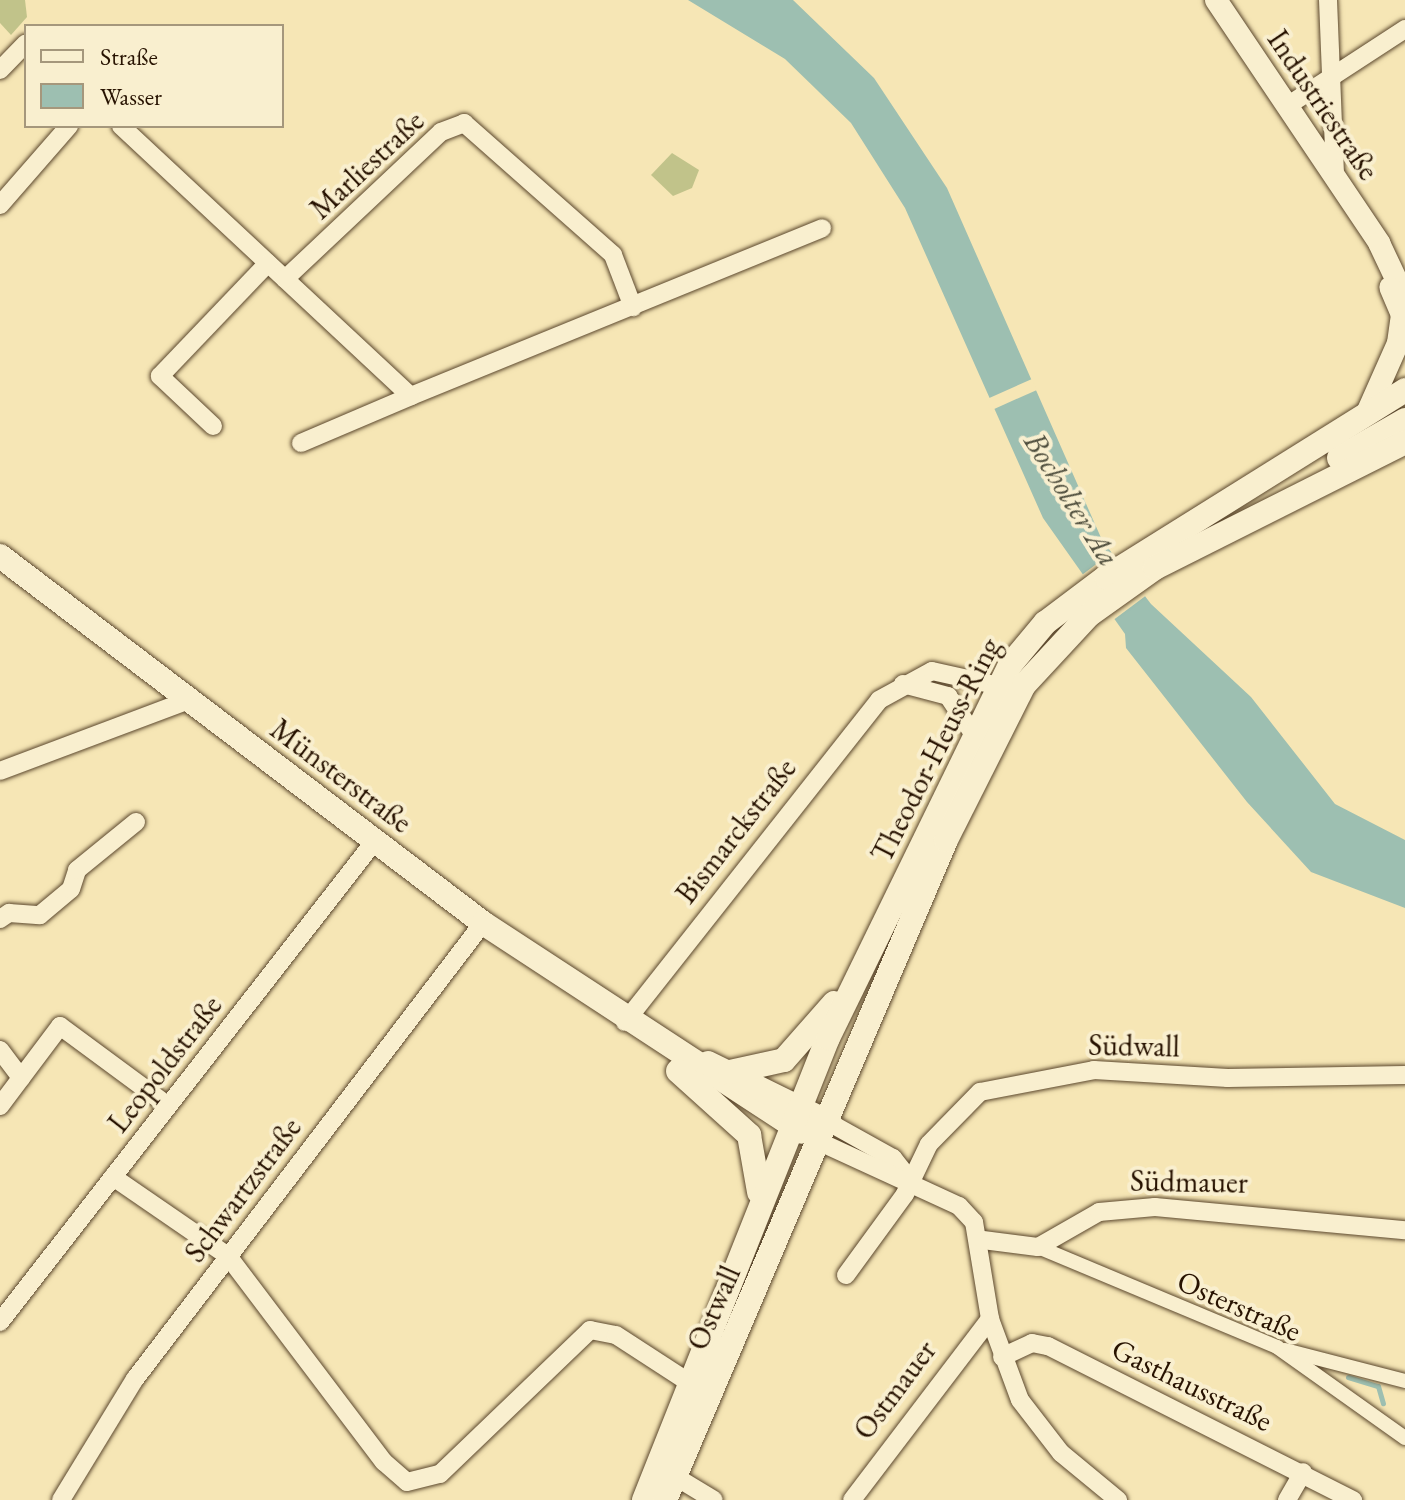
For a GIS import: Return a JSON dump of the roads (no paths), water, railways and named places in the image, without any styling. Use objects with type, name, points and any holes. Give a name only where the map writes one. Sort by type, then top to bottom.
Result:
[{"type":"main road","name":"Theodor-Heuss-Ring","points":[[863,966],[974,735],[999,686],[1030,637],[1082,607],[1405,390]]},
{"type":"main road","points":[[1254,514],[1405,420]]},
{"type":"main road","name":"Theodor-Heuss-Ring","points":[[1149,560],[1405,442]]},
{"type":"main road","name":"Münsterstraße","points":[[3,564],[189,700],[483,923],[625,1022],[810,1125]]},
{"type":"main road","name":"Theodor-Heuss-Ring","points":[[810,1125],[1005,715],[1082,607]]},
{"type":"main road","points":[[810,1125],[854,1016],[863,966]]},
{"type":"main road","points":[[730,1072],[784,1060],[863,966]]},
{"type":"main road","name":"Münsterstraße","points":[[651,1039],[730,1072],[810,1125]]},
{"type":"main road","name":"Ostwall","points":[[651,1039],[753,1141],[761,1173],[757,1214]]},
{"type":"main road","name":"Ostwall","points":[[644,1500],[757,1214],[810,1125]]},
{"type":"main road","name":"Ostwall","points":[[665,1500],[738,1331],[810,1125]]},
{"type":"street","name":"Industriestraße","points":[[1216,0],[1379,243]]},
{"type":"street","points":[[1328,0],[1335,175]]},
{"type":"street","points":[[1287,106],[1405,29]]},
{"type":"street","points":[[0,70],[24,45]]},
{"type":"street","name":"Marliestraße","points":[[285,279],[441,132],[464,123],[613,255],[633,307]]},
{"type":"street","points":[[0,205],[67,128]]},
{"type":"street","points":[[123,128],[411,396]]},
{"type":"street","points":[[301,443],[822,228]]},
{"type":"street","points":[[1379,243],[1405,272]]},
{"type":"street","points":[[1379,243],[1405,298]]},
{"type":"street","points":[[1367,413],[1394,360],[1402,315],[1379,243]]},
{"type":"street","points":[[213,426],[160,376],[268,263]]},
{"type":"street","name":"Bismarckstraße","points":[[625,1022],[852,728],[903,684],[943,670],[999,686]]},
{"type":"street","points":[[903,684],[948,696],[974,735]]},
{"type":"street","points":[[0,771],[189,700]]},
{"type":"street","points":[[0,919],[9,913],[40,915],[71,889],[77,870],[136,822]]},
{"type":"street","name":"Leopoldstraße","points":[[0,1322],[374,842]]},
{"type":"street","name":"Schwartzstraße","points":[[61,1500],[135,1379],[483,923]]},
{"type":"street","points":[[0,1106],[60,1026],[167,1105]]},
{"type":"street","points":[[0,1050],[21,1078]]},
{"type":"street","name":"Südwall","points":[[846,1275],[959,1108],[980,1092],[1094,1070],[1228,1078],[1405,1075]]},
{"type":"street","points":[[810,1125],[893,1158],[911,1182],[959,1206],[983,1240],[990,1319],[1002,1357],[1042,1432],[1118,1500]]},
{"type":"street","points":[[113,1177],[228,1256],[384,1462],[407,1482],[440,1474],[590,1330],[616,1335],[690,1383]]},
{"type":"street","name":"Südmauer","points":[[1038,1247],[1082,1219],[1118,1208],[1243,1210],[1405,1230]]},
{"type":"street","points":[[983,1240],[1038,1247]]},
{"type":"street","name":"Osterstraße","points":[[1038,1247],[1277,1347],[1405,1438]]},
{"type":"street","name":"Ostmauer","points":[[852,1500],[990,1319]]},
{"type":"street","name":"Gasthausstraße","points":[[1002,1357],[1032,1343],[1048,1346],[1303,1472],[1353,1500]]},
{"type":"street","points":[[1277,1347],[1405,1380]]},
{"type":"street","points":[[1287,1500],[1303,1472]]},
{"type":"street","points":[[676,1477],[714,1500]]},
{"type":"water","name":"Bocholter Aa","points":[[688,0],[793,0],[874,78],[947,188],[1102,540],[1151,604],[1251,697],[1335,804],[1405,840],[1405,908],[1311,872],[1247,802],[1126,648],[1125,634],[1043,518],[905,208],[851,123],[785,59]]},
{"type":"waterway","points":[[1348,1377],[1378,1386],[1383,1403]]}]
